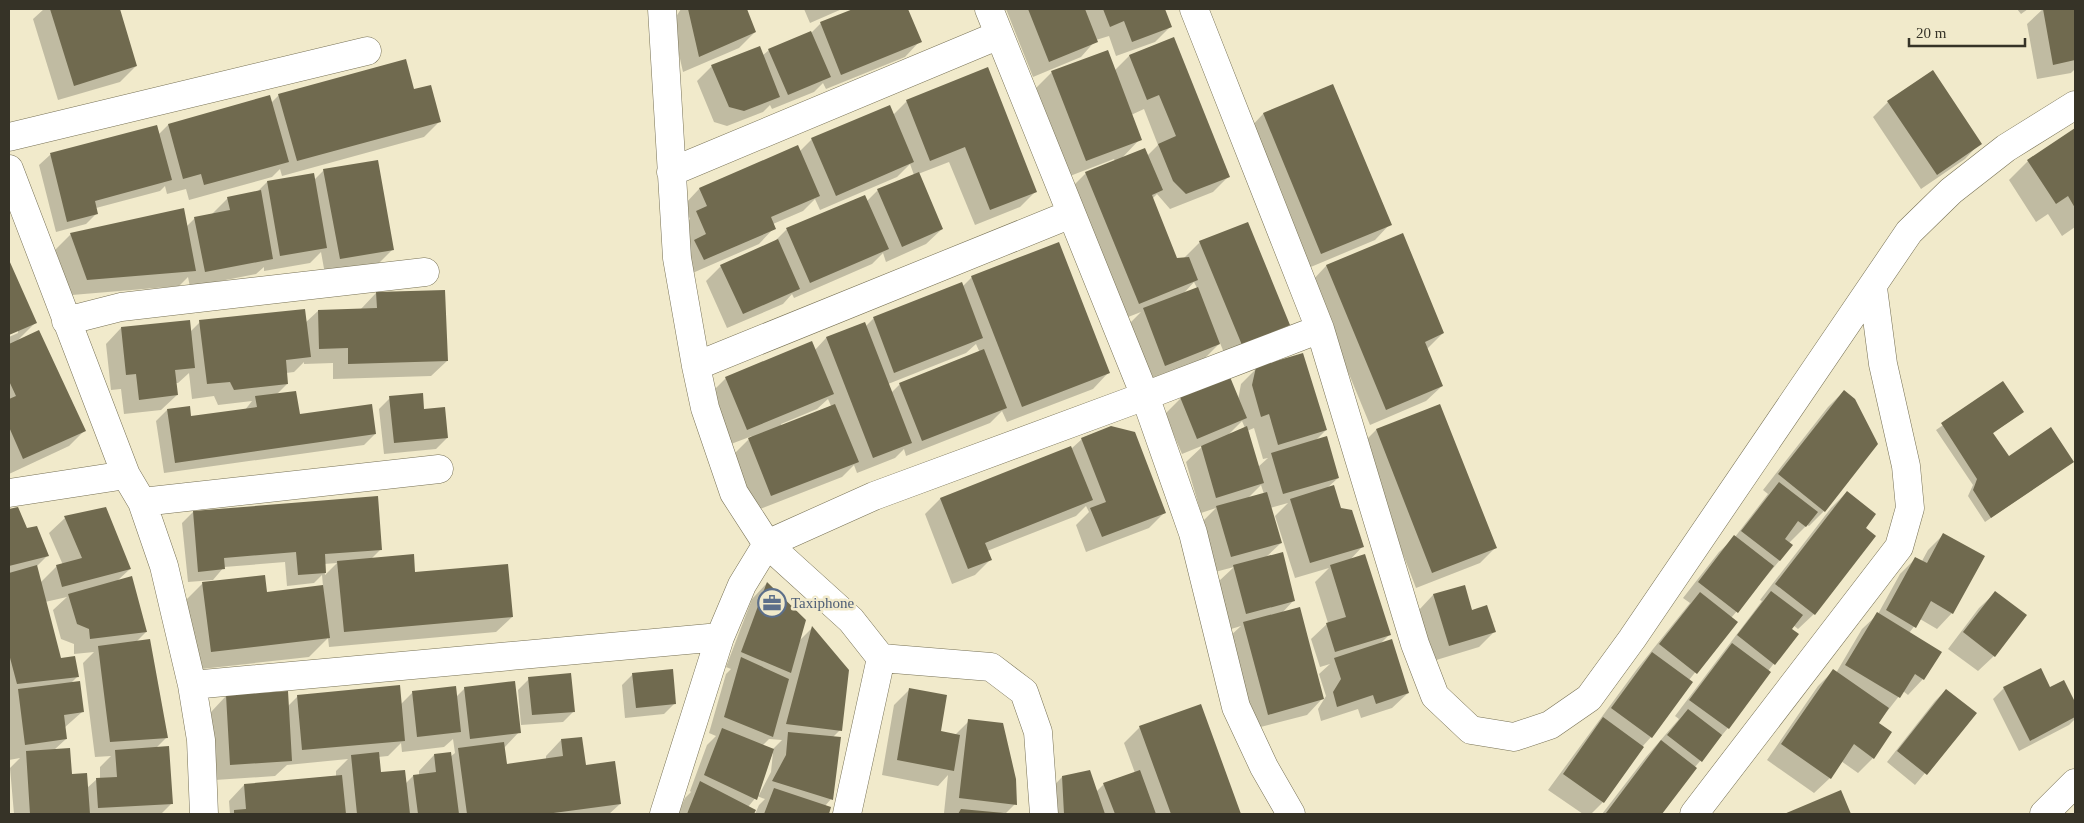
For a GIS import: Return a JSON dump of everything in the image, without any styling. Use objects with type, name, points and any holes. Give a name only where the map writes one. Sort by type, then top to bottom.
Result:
[{"type":"street","points":[[662,9],[677,258],[705,408],[734,493],[767,544],[851,620],[881,658],[991,667],[1024,692],[1038,732],[1044,814]]},
{"type":"street","points":[[989,9],[1145,396],[1193,533],[1236,708],[1264,767],[1291,814]]},
{"type":"street","points":[[1194,9],[1320,329],[1415,644],[1436,696],[1471,730],[1514,737],[1550,725],[1589,698],[1632,639],[1873,288],[1909,232],[1951,191],[2006,148],[2075,105]]},
{"type":"street","points":[[671,172],[1000,35]]},
{"type":"street","points":[[9,137],[367,51]]},
{"type":"street","points":[[9,169],[126,475],[142,502],[164,566],[192,684],[201,740],[204,814]]},
{"type":"street","points":[[696,366],[1071,214]]},
{"type":"street","points":[[66,321],[121,307],[425,272]]},
{"type":"street","points":[[1694,814],[1899,547],[1910,508],[1906,466],[1883,364],[1873,288]]},
{"type":"street","points":[[664,814],[720,637],[742,585],[767,544],[874,496],[1320,329]]},
{"type":"street","points":[[142,502],[439,468]]},
{"type":"street","points":[[9,492],[126,475]]},
{"type":"street","points":[[192,684],[720,637]]},
{"type":"street","points":[[847,814],[881,658]]},
{"type":"street","points":[[2044,814],[2075,783]]},
{"type":"building","points":[[50,9],[120,9],[137,66],[74,86]]},
{"type":"building","points":[[688,9],[747,9],[756,32],[699,57]]},
{"type":"building","points":[[853,9],[908,9],[922,42],[841,75],[820,22]]},
{"type":"building","points":[[1028,9],[1085,9],[1098,42],[1049,62]]},
{"type":"building","points":[[1103,9],[1165,9],[1172,27],[1132,42],[1124,21],[1110,27]]},
{"type":"building","points":[[2043,9],[2075,9],[2075,60],[2053,65]]},
{"type":"building","points":[[811,31],[831,77],[788,95],[768,49]]},
{"type":"building","points":[[1174,37],[1230,177],[1186,194],[1173,181],[1158,144],[1176,136],[1159,95],[1147,100],[1129,55]]},
{"type":"building","points":[[760,46],[780,97],[744,111],[729,107],[711,65]]},
{"type":"building","points":[[1108,50],[1142,140],[1086,161],[1051,71]]},
{"type":"building","points":[[406,59],[414,89],[431,85],[441,122],[297,161],[278,94]]},
{"type":"building","points":[[988,67],[1037,192],[990,210],[965,147],[930,161],[906,100]]},
{"type":"building","points":[[1933,70],[1982,144],[1937,175],[1887,101]]},
{"type":"building","points":[[1333,84],[1392,225],[1321,254],[1263,113]]},
{"type":"building","points":[[270,95],[289,162],[204,185],[201,174],[183,179],[168,124]]},
{"type":"building","points":[[890,105],[914,162],[836,196],[811,138]]},
{"type":"building","points":[[157,125],[172,180],[95,201],[98,214],[67,222],[50,153]]},
{"type":"building","points":[[2075,128],[2075,208],[2068,196],[2056,204],[2027,160]]},
{"type":"building","points":[[798,145],[820,196],[771,217],[776,229],[704,260],[694,240],[706,234],[696,211],[707,206],[699,188]]},
{"type":"building","points":[[1145,148],[1163,190],[1152,195],[1177,258],[1189,257],[1198,280],[1139,304],[1085,172]]},
{"type":"building","points":[[378,160],[394,250],[340,259],[323,169]]},
{"type":"building","points":[[919,172],[943,229],[902,247],[877,189]]},
{"type":"building","points":[[314,173],[327,248],[280,256],[267,181]]},
{"type":"building","points":[[261,190],[273,259],[205,272],[194,217],[230,210],[227,197]]},
{"type":"building","points":[[865,195],[889,249],[810,283],[786,228]]},
{"type":"building","points":[[184,208],[196,271],[87,280],[70,233]]},
{"type":"building","points":[[1248,222],[1290,325],[1242,345],[1199,241]]},
{"type":"building","points":[[1403,233],[1444,333],[1425,342],[1443,386],[1386,410],[1326,265]]},
{"type":"building","points":[[778,239],[800,289],[743,314],[720,265]]},
{"type":"building","points":[[1059,242],[1110,373],[1022,407],[971,276]]},
{"type":"building","points":[[9,260],[37,323],[9,335]]},
{"type":"building","points":[[962,282],[983,338],[894,373],[873,317]]},
{"type":"building","points":[[1198,287],[1220,344],[1165,366],[1143,308]]},
{"type":"building","points":[[445,290],[448,361],[348,364],[348,348],[319,349],[318,310],[377,308],[376,292]]},
{"type":"building","points":[[305,309],[311,357],[286,360],[288,384],[234,390],[230,382],[207,384],[199,320]]},
{"type":"building","points":[[190,320],[195,368],[175,370],[178,395],[139,400],[136,374],[126,375],[121,327]]},
{"type":"building","points":[[865,322],[912,443],[873,458],[826,337]]},
{"type":"building","points":[[39,330],[86,431],[23,459],[9,427],[9,399],[16,396],[9,381],[9,344]]},
{"type":"building","points":[[812,341],[834,394],[747,430],[725,377]]},
{"type":"building","points":[[984,349],[1007,408],[922,441],[899,383]]},
{"type":"building","points":[[1303,353],[1327,430],[1278,445],[1269,414],[1261,417],[1252,385],[1256,367]]},
{"type":"building","points":[[1230,377],[1247,418],[1197,439],[1180,397]]},
{"type":"building","points":[[2003,381],[2024,412],[1993,433],[2009,456],[2051,427],[2074,462],[1991,518],[1973,490],[1977,479],[1941,423]]},
{"type":"building","points":[[1844,390],[1855,399],[1878,444],[1825,512],[1778,474]]},
{"type":"building","points":[[296,391],[300,414],[372,404],[376,434],[175,463],[167,409],[190,406],[191,416],[257,407],[255,396]]},
{"type":"building","points":[[423,393],[424,409],[445,407],[448,438],[394,443],[389,396]]},
{"type":"building","points":[[835,404],[859,462],[771,496],[748,438]]},
{"type":"building","points":[[1440,404],[1497,548],[1432,573],[1376,429]]},
{"type":"building","points":[[1111,426],[1135,432],[1166,513],[1102,537],[1090,508],[1106,502],[1081,438]]},
{"type":"building","points":[[1247,426],[1264,483],[1216,498],[1201,446]]},
{"type":"building","points":[[1327,436],[1339,478],[1283,494],[1271,453]]},
{"type":"building","points":[[1071,446],[1093,500],[985,543],[992,560],[968,569],[940,498]]},
{"type":"building","points":[[1779,482],[1818,512],[1806,527],[1798,521],[1785,539],[1793,545],[1780,561],[1741,531]]},
{"type":"building","points":[[1334,485],[1341,508],[1352,510],[1364,547],[1310,563],[1290,499]]},
{"type":"building","points":[[1847,491],[1876,514],[1866,528],[1876,536],[1815,615],[1775,584]]},
{"type":"building","points":[[1267,492],[1282,543],[1231,557],[1216,506]]},
{"type":"building","points":[[378,496],[382,550],[325,554],[326,573],[298,575],[296,552],[224,558],[225,569],[198,572],[193,511]]},
{"type":"building","points":[[18,507],[27,528],[37,526],[49,556],[9,566],[9,509]]},
{"type":"building","points":[[106,507],[131,569],[62,587],[56,565],[82,558],[64,516]]},
{"type":"building","points":[[1943,533],[1985,556],[1953,614],[1931,601],[1916,628],[1886,610],[1915,557],[1927,563]]},
{"type":"building","points":[[1734,535],[1774,566],[1738,613],[1698,582]]},
{"type":"building","points":[[1283,552],[1295,601],[1246,614],[1233,565]]},
{"type":"building","points":[[414,554],[415,572],[508,564],[513,617],[344,632],[337,561]]},
{"type":"building","points":[[1365,554],[1391,635],[1335,652],[1326,623],[1346,617],[1330,565]]},
{"type":"building","points":[[37,565],[61,658],[75,656],[79,677],[17,684],[9,654],[9,573]]},
{"type":"building","points":[[265,575],[267,592],[323,585],[330,638],[211,652],[202,582]]},
{"type":"building","points":[[132,576],[147,632],[90,639],[89,629],[77,624],[68,594]]},
{"type":"building","points":[[767,582],[806,620],[791,673],[741,652]]},
{"type":"building","points":[[1465,585],[1472,610],[1487,605],[1496,632],[1449,646],[1433,594]]},
{"type":"building","points":[[1771,591],[1803,615],[1792,629],[1799,634],[1775,665],[1737,635]]},
{"type":"building","points":[[1995,591],[2027,615],[1995,657],[1963,632]]},
{"type":"building","points":[[1700,592],[1738,622],[1697,674],[1659,644]]},
{"type":"building","points":[[1300,607],[1324,699],[1268,715],[1243,622]]},
{"type":"building","points":[[1877,612],[1942,652],[1924,680],[1915,674],[1900,698],[1845,665]]},
{"type":"building","points":[[812,626],[849,670],[842,731],[786,724]]},
{"type":"building","points":[[150,639],[168,738],[110,742],[98,646]]},
{"type":"building","points":[[1392,639],[1409,693],[1376,704],[1373,695],[1337,707],[1333,692],[1341,679],[1334,658]]},
{"type":"building","points":[[1732,643],[1771,672],[1729,729],[1689,700]]},
{"type":"building","points":[[1652,652],[1693,682],[1652,738],[1611,708]]},
{"type":"building","points":[[741,657],[789,679],[773,737],[724,717]]},
{"type":"building","points":[[2041,668],[2050,687],[2064,680],[2075,702],[2075,717],[2030,741],[2003,687]]},
{"type":"building","points":[[673,669],[676,704],[636,708],[632,673]]},
{"type":"building","points":[[1833,669],[1889,708],[1879,723],[1892,732],[1874,759],[1854,744],[1831,779],[1781,744]]},
{"type":"building","points":[[571,673],[575,712],[532,715],[528,677]]},
{"type":"building","points":[[80,681],[84,712],[64,715],[67,739],[25,745],[18,689]]},
{"type":"building","points":[[515,681],[521,733],[470,739],[464,687]]},
{"type":"building","points":[[400,685],[405,741],[302,750],[297,695]]},
{"type":"building","points":[[456,686],[461,732],[417,737],[412,691]]},
{"type":"building","points":[[909,688],[947,695],[941,731],[960,735],[954,771],[897,760]]},
{"type":"building","points":[[1946,689],[1977,713],[1927,775],[1897,751]]},
{"type":"building","points":[[288,691],[292,761],[230,765],[226,695]]},
{"type":"building","points":[[1201,704],[1241,814],[1171,814],[1139,726]]},
{"type":"building","points":[[1688,709],[1722,735],[1702,762],[1667,735]]},
{"type":"building","points":[[1603,717],[1644,747],[1604,803],[1563,774]]},
{"type":"building","points":[[968,719],[1003,723],[1016,779],[1017,805],[959,798]]},
{"type":"building","points":[[722,728],[774,749],[757,800],[704,775]]},
{"type":"building","points":[[788,732],[841,737],[833,800],[772,781],[786,755]]},
{"type":"building","points":[[582,737],[586,765],[615,761],[621,804],[546,814],[467,814],[458,748],[504,742],[507,764],[563,756],[561,739]]},
{"type":"building","points":[[1661,740],[1697,768],[1662,814],[1606,813]]},
{"type":"building","points":[[169,746],[173,804],[98,808],[96,778],[117,777],[115,750]]},
{"type":"building","points":[[70,748],[72,774],[87,773],[90,814],[30,814],[26,751]]},
{"type":"building","points":[[379,752],[381,772],[405,770],[410,814],[357,814],[351,755]]},
{"type":"building","points":[[451,752],[459,814],[418,814],[413,775],[436,772],[434,754]]},
{"type":"building","points":[[1090,770],[1105,814],[1064,814],[1062,776]]},
{"type":"building","points":[[1140,770],[1156,814],[1115,814],[1103,783]]},
{"type":"building","points":[[342,775],[346,814],[234,814],[234,810],[246,809],[244,784]]},
{"type":"building","points":[[700,781],[756,810],[754,814],[687,814]]},
{"type":"building","points":[[774,788],[831,807],[829,814],[764,814]]},
{"type":"building","points":[[1841,790],[1851,814],[1784,814]]},
{"type":"building","points":[[961,809],[1004,813],[1004,814],[958,814]]},
{"type":"place","name":"Taxiphone","points":[[772,603]]}]
